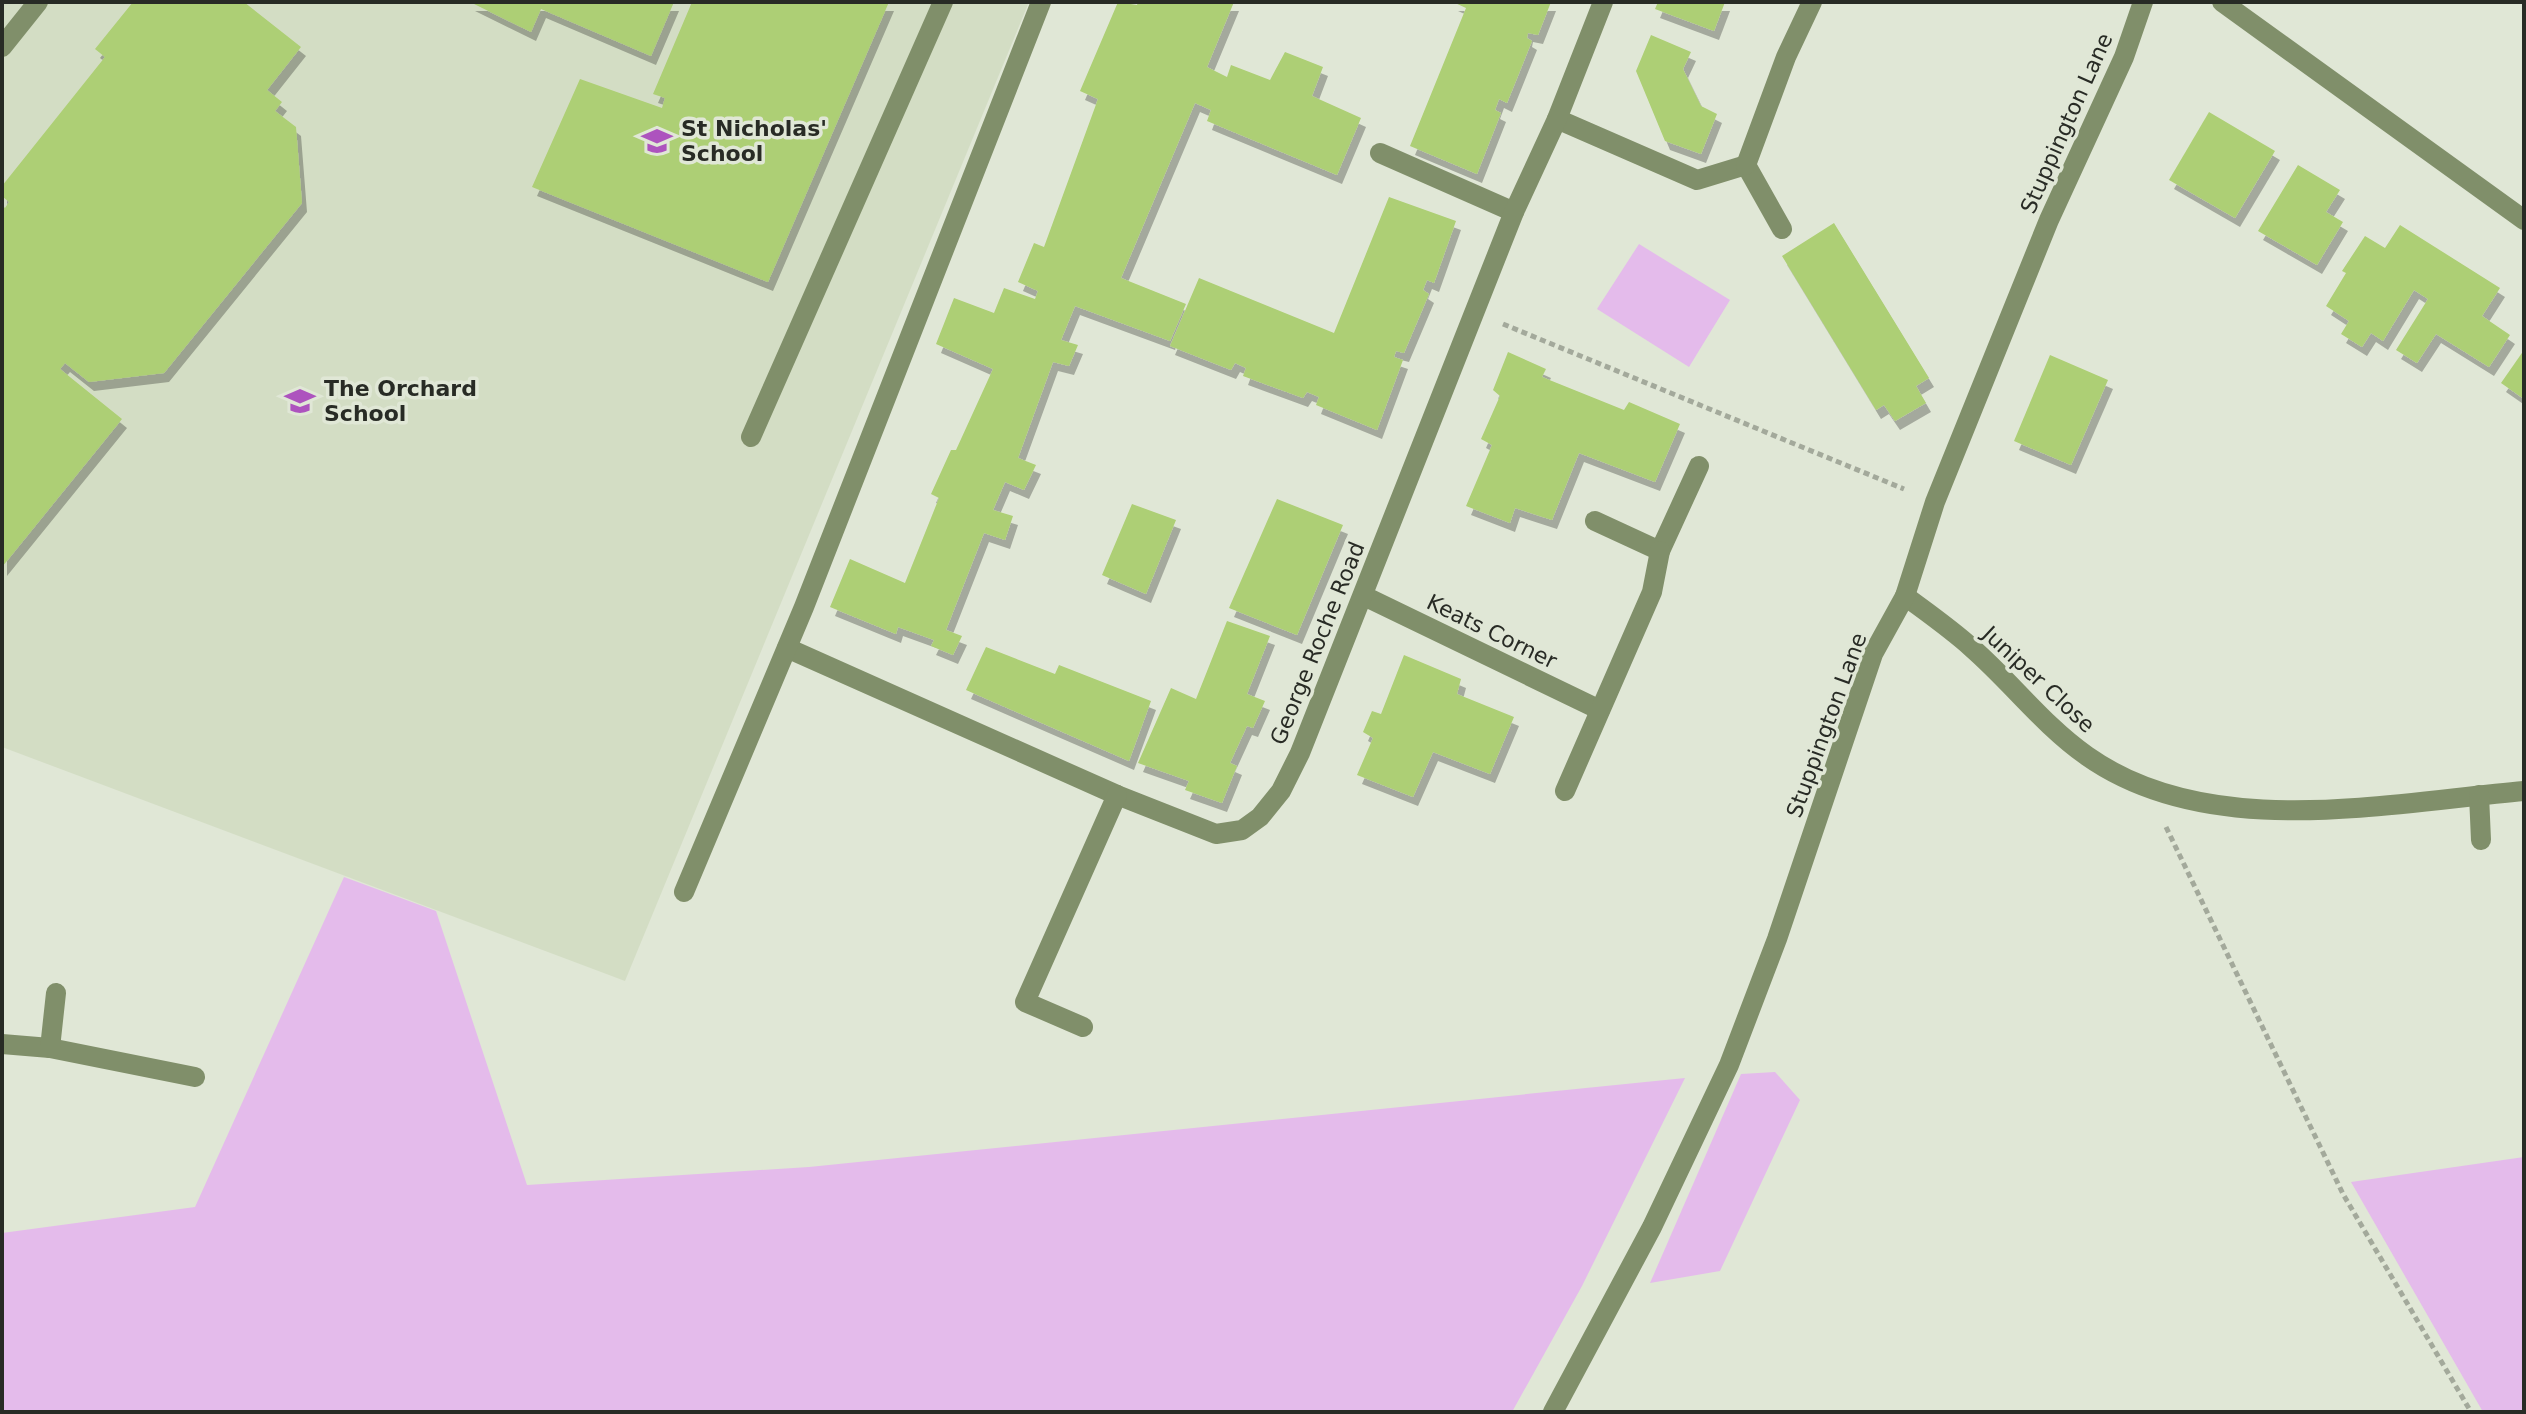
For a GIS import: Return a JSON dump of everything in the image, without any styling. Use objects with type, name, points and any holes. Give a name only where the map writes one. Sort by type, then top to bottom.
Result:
[{"type":"street","points":[[2,47],[38,2]]},
{"type":"street","points":[[751,437],[943,2]]},
{"type":"street","points":[[684,892],[804,607],[1041,2]]},
{"type":"street","name":"George Roche Road","points":[[787,648],[1117,795],[1216,834],[1242,830],[1260,817],[1281,791],[1300,753],[1514,212],[1557,119],[1603,2]]},
{"type":"street","points":[[1782,229],[1746,165],[1786,57],[1812,2]]},
{"type":"street","name":"Stuppington Lane","points":[[1553,1412],[1652,1227],[1714,1095],[1777,939],[1873,654],[1905,596],[1935,502],[2049,220],[2124,57],[2143,2]]},
{"type":"street","points":[[2222,2],[2524,220]]},
{"type":"street","points":[[1557,119],[1697,180],[1746,165]]},
{"type":"street","points":[[1380,153],[1514,212]]},
{"type":"street","points":[[1565,791],[1652,592],[1660,551],[1699,466]]},
{"type":"street","points":[[1595,521],[1660,551]]},
{"type":"street","name":"Keats Corner","points":[[1364,596],[1600,710]]},
{"type":"street","name":"Juniper Close","points":[[1905,596],[1974,650],[2036,715],[2089,757],[2144,786],[2248,810],[2308,811],[2524,791]]},
{"type":"street","points":[[1083,1027],[1025,1002],[1117,795]]},
{"type":"street","points":[[2479,795],[2481,840]]},
{"type":"street","points":[[50,1048],[56,993]]},
{"type":"street","points":[[2,1044],[50,1048],[195,1077]]},
{"type":"path","points":[[1474,313],[1935,502]]},
{"type":"path","points":[[2174,795],[2166,827],[2209,921],[2343,1194],[2471,1412]]},
{"type":"shaded area","name":"The Orchard School","points":[[2,2],[1029,2],[625,981],[2,747]]},
{"type":"shaded area","points":[[1639,244],[1730,300],[1689,367],[1597,309]]},
{"type":"shaded area","points":[[344,877],[436,911],[527,1185],[809,1167],[1685,1078],[1582,1286],[1512,1412],[2,1412],[2,1233],[195,1207]]},
{"type":"shaded area","points":[[1775,1072],[1800,1100],[1720,1271],[1650,1283],[1741,1074]]},
{"type":"shaded area","points":[[2524,1157],[2524,1412],[2483,1412],[2351,1182]]},
{"type":"building","points":[[133,2],[244,2],[301,47],[267,90],[282,102],[275,111],[296,127],[302,203],[164,373],[89,382],[65,363],[60,369],[122,419],[2,567],[2,205],[5,208],[9,202],[2,196],[2,186],[105,57],[95,49]]},
{"type":"building","points":[[470,2],[674,2],[651,56],[541,9],[531,32]]},
{"type":"building","points":[[692,2],[889,2],[768,282],[532,187],[580,79],[662,108],[665,98],[653,94]]},
{"type":"building","points":[[1118,2],[1137,5],[1138,2],[1234,2],[1207,67],[1227,77],[1231,65],[1270,80],[1285,52],[1323,67],[1312,96],[1361,118],[1337,175],[1207,121],[1211,110],[1195,103],[1121,278],[1186,304],[1170,341],[1075,306],[1061,340],[1078,345],[1069,366],[1053,362],[1018,458],[1036,465],[1024,490],[1005,482],[993,510],[1013,516],[1005,540],[984,533],[946,630],[962,636],[953,655],[931,646],[934,640],[898,627],[896,634],[830,607],[850,559],[905,583],[939,498],[931,494],[951,450],[956,450],[993,369],[936,344],[954,298],[994,313],[1004,288],[1035,299],[1038,291],[1018,282],[1034,243],[1044,247],[1098,99],[1080,91]]},
{"type":"building","points":[[1453,2],[1551,2],[1538,35],[1528,33],[1527,38],[1532,41],[1507,103],[1499,99],[1495,110],[1501,113],[1477,174],[1410,146],[1466,8]]},
{"type":"building","points":[[1658,2],[1725,2],[1714,31],[1655,9]]},
{"type":"building","points":[[1651,35],[1691,52],[1683,69],[1701,106],[1717,114],[1701,154],[1665,141],[1636,71]]},
{"type":"building","points":[[2209,112],[2275,151],[2235,218],[2169,180]]},
{"type":"building","points":[[2298,165],[2340,190],[2326,212],[2343,222],[2317,265],[2258,231]]},
{"type":"building","points":[[1389,197],[1456,221],[1434,283],[1427,280],[1423,290],[1429,294],[1404,353],[1396,351],[1394,357],[1403,360],[1377,430],[1316,405],[1319,397],[1307,392],[1303,398],[1243,376],[1246,368],[1235,363],[1231,370],[1170,346],[1199,278],[1334,333]]},
{"type":"building","points":[[1834,223],[1929,378],[1916,386],[1926,403],[1895,421],[1884,405],[1876,410],[1782,256]]},
{"type":"building","points":[[2400,225],[2500,288],[2482,316],[2510,335],[2489,367],[2436,334],[2417,363],[2396,350],[2428,299],[2414,290],[2383,341],[2371,333],[2362,347],[2341,334],[2349,321],[2326,306],[2346,273],[2342,271],[2365,236],[2385,248]]},
{"type":"building","points":[[2524,350],[2524,399],[2501,383]]},
{"type":"building","points":[[1508,352],[1546,369],[1542,377],[1624,410],[1629,402],[1680,424],[1655,482],[1579,453],[1552,520],[1515,508],[1510,523],[1466,506],[1492,445],[1481,439],[1500,396],[1493,390]]},
{"type":"building","points":[[2050,355],[2108,380],[2071,465],[2014,441]]},
{"type":"building","points":[[1277,499],[1343,525],[1297,635],[1229,608]]},
{"type":"building","points":[[1132,504],[1176,520],[1146,594],[1102,575]]},
{"type":"building","points":[[1227,621],[1270,636],[1247,694],[1265,701],[1253,728],[1247,726],[1230,763],[1237,766],[1222,803],[1185,790],[1189,781],[1138,763],[1171,688],[1196,699]]},
{"type":"building","points":[[986,647],[1055,674],[1059,665],[1151,701],[1129,761],[966,690]]},
{"type":"building","points":[[1404,655],[1461,679],[1457,694],[1514,717],[1490,774],[1433,752],[1413,797],[1357,775],[1373,738],[1363,732],[1372,711],[1381,714]]},
{"type":"place","name":"St Nicholas' School","points":[[657,141]]},
{"type":"place","name":"The Orchard School","points":[[300,401]]}]
